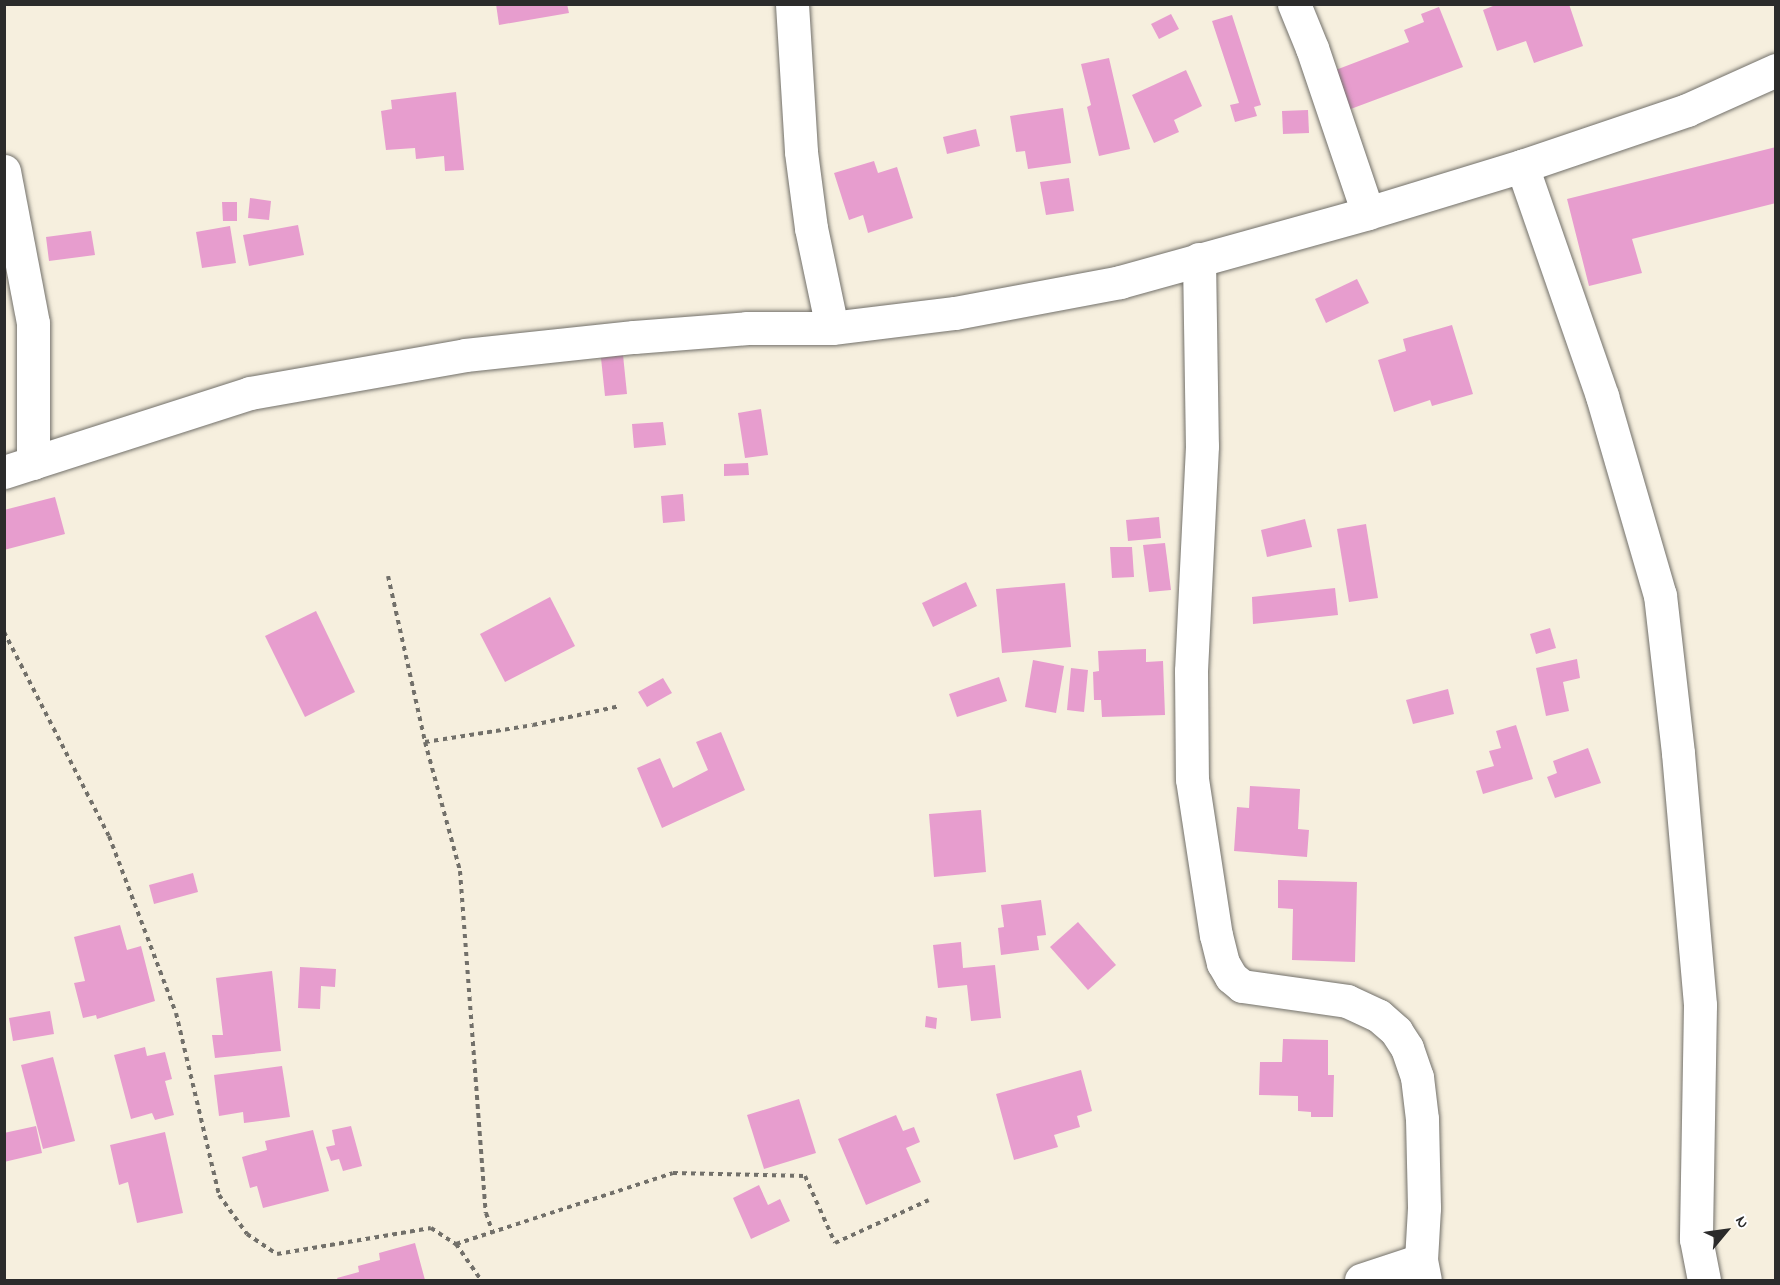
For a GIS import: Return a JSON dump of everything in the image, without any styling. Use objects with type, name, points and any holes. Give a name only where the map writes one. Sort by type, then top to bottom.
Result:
[{"type":"street","points":[[792,4],[801,152],[811,228],[832,328]]},
{"type":"street","points":[[1293,4],[1312,48],[1368,213]]},
{"type":"street","points":[[4,171],[33,323],[19,468],[250,393],[465,355],[634,337],[748,328],[832,328],[955,314],[1120,282],[1368,213],[1522,166],[1687,110],[1776,70]]},
{"type":"street","points":[[1522,166],[1602,396],[1660,595],[1678,753],[1700,1005],[1696,1239],[1704,1281]]},
{"type":"street","points":[[1199,259],[1202,446],[1191,671],[1192,779],[1216,935],[1223,963],[1230,977],[1242,987],[1347,1000],[1379,1016],[1396,1031],[1407,1047],[1417,1077],[1422,1119],[1423,1270],[1361,1281]]},
{"type":"path","points":[[388,576],[425,742],[460,871],[486,1213],[493,1233]]},
{"type":"path","points":[[4,632],[109,836],[176,1013],[219,1195],[247,1234],[278,1254],[431,1228],[456,1244],[481,1281]]},
{"type":"path","points":[[425,742],[533,725],[620,706]]},
{"type":"path","points":[[456,1244],[673,1173],[805,1176],[835,1243],[929,1200]]},
{"type":"building","points":[[496,4],[567,4],[569,13],[499,25]]},
{"type":"building","points":[[1498,4],[1569,4],[1583,46],[1534,63],[1526,41],[1497,51],[1483,10]]},
{"type":"building","points":[[1439,7],[1463,67],[1348,110],[1333,71],[1409,42],[1404,30],[1424,22],[1421,14]]},
{"type":"building","points":[[1171,14],[1179,29],[1159,39],[1151,24]]},
{"type":"building","points":[[1232,15],[1261,105],[1254,107],[1257,116],[1235,122],[1230,105],[1239,103],[1212,21]]},
{"type":"building","points":[[1109,58],[1130,149],[1099,156],[1087,107],[1091,105],[1081,64]]},
{"type":"building","points":[[1186,70],[1202,106],[1174,120],[1179,132],[1154,143],[1132,95]]},
{"type":"building","points":[[456,92],[464,170],[445,171],[444,156],[416,159],[415,148],[386,150],[381,111],[392,109],[391,100]]},
{"type":"building","points":[[1063,108],[1071,163],[1028,169],[1025,151],[1016,152],[1010,116]]},
{"type":"building","points":[[1308,110],[1309,133],[1283,134],[1282,111]]},
{"type":"building","points":[[976,129],[980,146],[947,154],[943,137]]},
{"type":"building","points":[[1776,147],[1776,203],[1632,239],[1642,273],[1589,286],[1567,199]]},
{"type":"building","points":[[874,161],[878,173],[897,167],[913,218],[868,233],[863,215],[849,220],[834,173]]},
{"type":"building","points":[[1069,178],[1074,211],[1046,215],[1040,182]]},
{"type":"building","points":[[250,198],[271,201],[269,220],[248,218]]},
{"type":"building","points":[[222,202],[237,202],[237,221],[223,221]]},
{"type":"building","points":[[298,225],[304,255],[249,266],[243,235]]},
{"type":"building","points":[[230,226],[236,263],[202,268],[196,232]]},
{"type":"building","points":[[91,231],[95,255],[49,261],[46,237]]},
{"type":"building","points":[[1357,279],[1369,303],[1326,323],[1315,299]]},
{"type":"building","points":[[1452,325],[1473,394],[1432,406],[1430,400],[1394,412],[1378,360],[1406,351],[1403,339]]},
{"type":"building","points":[[623,355],[627,394],[605,396],[601,358]]},
{"type":"building","points":[[761,409],[768,455],[745,458],[738,413]]},
{"type":"building","points":[[663,422],[666,445],[634,448],[632,424]]},
{"type":"building","points":[[748,463],[749,475],[724,476],[724,464]]},
{"type":"building","points":[[683,494],[685,521],[663,523],[661,496]]},
{"type":"building","points":[[55,497],[65,534],[4,550],[4,510]]},
{"type":"building","points":[[1159,517],[1161,538],[1128,541],[1126,520]]},
{"type":"building","points":[[1305,519],[1312,547],[1267,557],[1261,530]]},
{"type":"building","points":[[1366,524],[1378,598],[1349,602],[1337,529]]},
{"type":"building","points":[[1165,543],[1171,590],[1149,592],[1143,545]]},
{"type":"building","points":[[1110,547],[1132,547],[1134,577],[1112,578]]},
{"type":"building","points":[[966,582],[977,606],[933,627],[922,603]]},
{"type":"building","points":[[1065,583],[1071,647],[1002,653],[996,589]]},
{"type":"building","points":[[1335,588],[1338,615],[1253,624],[1252,597]]},
{"type":"building","points":[[550,597],[575,646],[505,682],[480,634]]},
{"type":"building","points":[[316,611],[355,692],[305,717],[265,636]]},
{"type":"building","points":[[1550,628],[1556,648],[1536,654],[1530,634]]},
{"type":"building","points":[[1146,649],[1146,662],[1163,661],[1165,715],[1102,717],[1101,700],[1094,700],[1093,672],[1099,671],[1098,651]]},
{"type":"building","points":[[1577,659],[1580,678],[1563,682],[1569,711],[1546,716],[1536,668]]},
{"type":"building","points":[[1033,660],[1064,666],[1056,713],[1025,707]]},
{"type":"building","points":[[1071,668],[1088,670],[1084,712],[1067,710]]},
{"type":"building","points":[[999,677],[1007,701],[957,717],[949,694]]},
{"type":"building","points":[[663,678],[672,693],[647,707],[638,692]]},
{"type":"building","points":[[1448,689],[1454,714],[1413,724],[1406,700]]},
{"type":"building","points":[[1516,725],[1533,779],[1483,794],[1476,771],[1494,766],[1489,751],[1501,748],[1496,731]]},
{"type":"building","points":[[721,732],[745,790],[662,828],[637,768],[660,758],[673,788],[708,770],[696,742]]},
{"type":"building","points":[[1588,748],[1601,783],[1555,798],[1547,777],[1557,773],[1553,761]]},
{"type":"building","points":[[1250,786],[1300,789],[1298,829],[1309,830],[1307,857],[1234,851],[1237,807],[1249,808]]},
{"type":"building","points":[[981,810],[986,872],[934,877],[929,814]]},
{"type":"building","points":[[193,873],[198,892],[154,904],[149,885]]},
{"type":"building","points":[[1278,880],[1357,882],[1355,962],[1292,960],[1293,909],[1278,908]]},
{"type":"building","points":[[1041,900],[1046,935],[1037,936],[1039,950],[1001,955],[998,928],[1004,927],[1001,905]]},
{"type":"building","points":[[1078,922],[1116,965],[1088,990],[1050,947]]},
{"type":"building","points":[[120,925],[127,950],[141,946],[155,1001],[97,1019],[96,1015],[83,1018],[74,983],[85,981],[74,937]]},
{"type":"building","points":[[961,942],[963,968],[995,965],[1001,1018],[971,1021],[967,985],[938,988],[933,945]]},
{"type":"building","points":[[300,967],[336,969],[335,987],[321,986],[320,1009],[298,1008]]},
{"type":"building","points":[[272,971],[281,1051],[215,1058],[212,1035],[223,1035],[216,978]]},
{"type":"building","points":[[50,1011],[54,1034],[13,1041],[9,1018]]},
{"type":"building","points":[[926,1016],[937,1018],[936,1029],[925,1027]]},
{"type":"building","points":[[1283,1039],[1328,1040],[1328,1075],[1334,1075],[1333,1117],[1311,1117],[1311,1112],[1298,1111],[1298,1096],[1259,1095],[1260,1062],[1282,1062]]},
{"type":"building","points":[[145,1047],[147,1056],[165,1052],[172,1079],[165,1081],[174,1115],[155,1120],[152,1113],[131,1119],[114,1055]]},
{"type":"building","points":[[53,1057],[75,1141],[43,1149],[21,1065]]},
{"type":"building","points":[[282,1066],[290,1117],[244,1123],[243,1112],[219,1116],[214,1075]]},
{"type":"building","points":[[1081,1070],[1092,1111],[1077,1116],[1080,1127],[1054,1135],[1058,1147],[1014,1160],[996,1094]]},
{"type":"building","points":[[799,1099],[816,1153],[764,1169],[747,1115]]},
{"type":"building","points":[[896,1115],[903,1131],[914,1127],[920,1142],[906,1148],[921,1182],[866,1205],[838,1139]]},
{"type":"building","points":[[36,1126],[42,1153],[4,1162],[4,1133]]},
{"type":"building","points":[[351,1126],[362,1166],[343,1171],[339,1159],[331,1161],[326,1147],[335,1145],[332,1130]]},
{"type":"building","points":[[313,1130],[329,1191],[263,1208],[257,1186],[250,1188],[242,1157],[267,1150],[265,1141]]},
{"type":"building","points":[[165,1132],[183,1213],[137,1223],[128,1182],[119,1185],[110,1145]]},
{"type":"building","points":[[759,1185],[768,1205],[780,1199],[790,1221],[751,1239],[733,1198]]},
{"type":"building","points":[[415,1243],[425,1280],[338,1280],[337,1278],[359,1272],[358,1266],[380,1260],[379,1253]]}]
